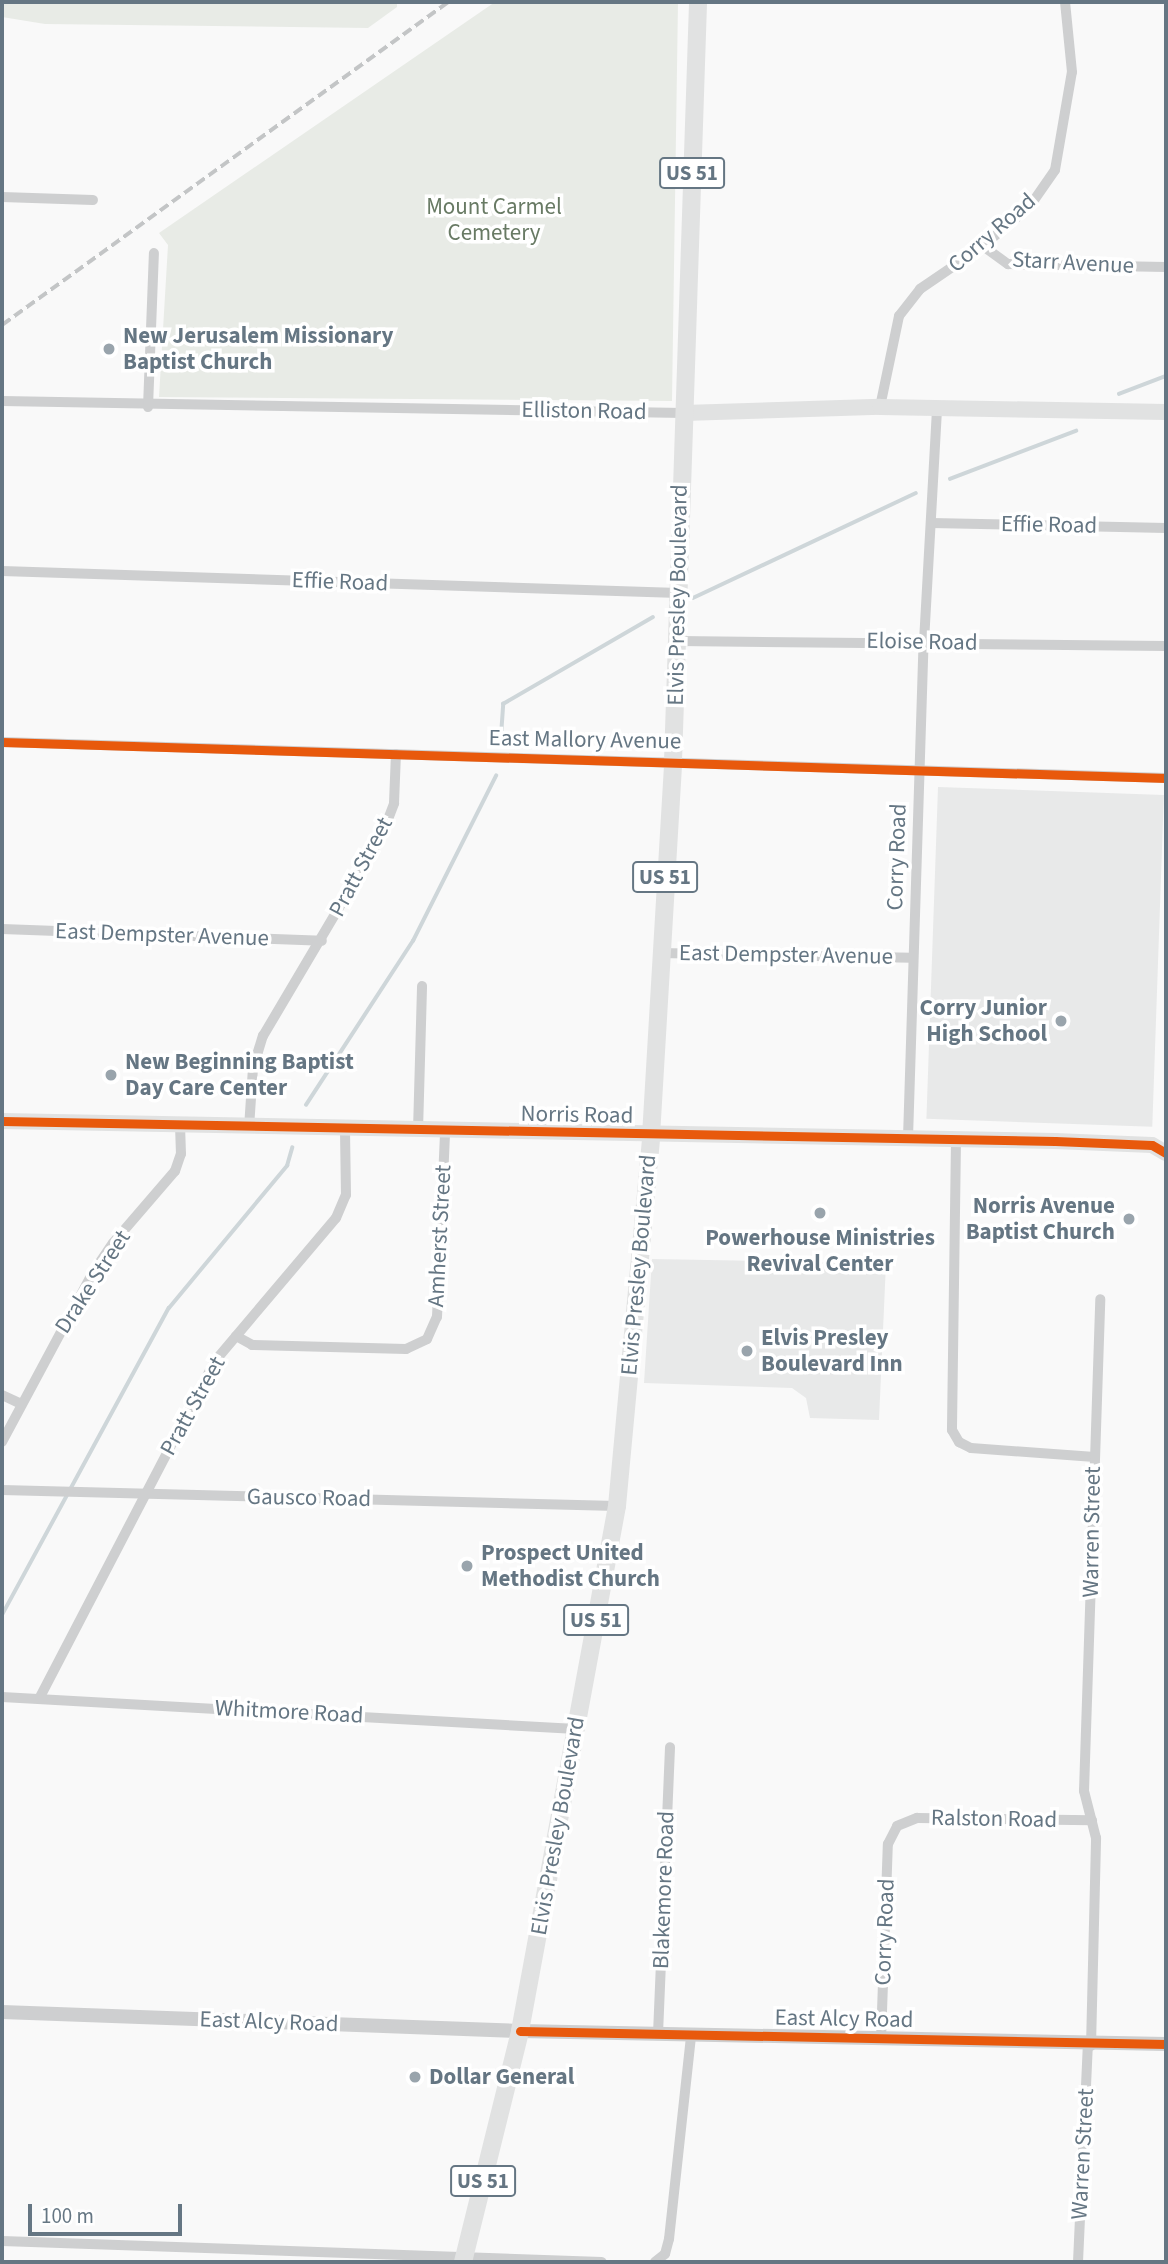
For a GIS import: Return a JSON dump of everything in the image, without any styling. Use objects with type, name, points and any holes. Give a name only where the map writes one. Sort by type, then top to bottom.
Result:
[{"type":"main road","name":"Elvis Presley Boulevard","points":[[464,2260],[520,2031],[617,1506],[651,1136],[673,761],[698,2]]},
{"type":"main road","name":"Elliston Road","points":[[684,412],[880,407],[1166,412]]},
{"type":"main road","name":"Norris Road","points":[[2,1121],[651,1136],[908,1138],[1162,1146]]},
{"type":"street","name":"Corry Road","points":[[880,407],[899,316],[920,289],[983,246],[1030,206],[1055,170],[1072,72],[1065,2]]},
{"type":"street","points":[[2,197],[93,200]]},
{"type":"street","name":"Starr Avenue","points":[[983,246],[1008,264],[1166,267]]},
{"type":"street","points":[[148,407],[154,253]]},
{"type":"street","name":"Elliston Road","points":[[2,401],[148,407],[684,412]]},
{"type":"street","name":"Corry Road","points":[[908,1138],[924,642],[937,410]]},
{"type":"street","name":"Effie Road","points":[[931,523],[1166,527]]},
{"type":"street","name":"Effie Road","points":[[2,571],[679,593]]},
{"type":"street","name":"Eloise Road","points":[[678,641],[1166,646]]},
{"type":"street","name":"East Mallory Avenue","points":[[2,742],[920,768],[1166,778]]},
{"type":"street","name":"Pratt Street","points":[[249,1128],[250,1089],[263,1036],[322,941],[382,835],[394,803],[396,754]]},
{"type":"street","name":"East Dempster Avenue","points":[[2,929],[322,941]]},
{"type":"street","name":"East Dempster Avenue","points":[[660,953],[912,958]]},
{"type":"street","points":[[418,1131],[422,986]]},
{"type":"street","name":"Drake Street","points":[[2,1442],[20,1404],[113,1243],[175,1171],[181,1154],[180,1125]]},
{"type":"street","name":"Pratt Street","points":[[40,1697],[215,1361],[336,1218],[346,1195],[345,1129]]},
{"type":"street","name":"Amherst Street","points":[[236,1336],[252,1345],[406,1349],[427,1339],[437,1317],[445,1131]]},
{"type":"street","name":"Warren Street","points":[[956,1140],[952,1430],[959,1442],[971,1448],[1096,1457],[1084,1791],[1097,1839],[1090,2045],[1078,2262]]},
{"type":"street","points":[[1096,1457],[1100,1298]]},
{"type":"street","points":[[2,1395],[20,1404]]},
{"type":"street","name":"Gausco Road","points":[[2,1490],[617,1506]]},
{"type":"street","name":"Whitmore Road","points":[[2,1697],[40,1697],[576,1729]]},
{"type":"street","name":"Blakemore Road","points":[[658,2034],[670,1747]]},
{"type":"street","name":"Ralston Road","points":[[897,1826],[916,1818],[1092,1820]]},
{"type":"street","name":"Corry Road","points":[[881,2040],[888,1844],[897,1826]]},
{"type":"street","name":"East Alcy Road","points":[[2,2012],[520,2031],[1090,2045],[1166,2044]]},
{"type":"street","points":[[655,2262],[665,2254],[691,2035]]},
{"type":"street","points":[[2,2241],[464,2260],[603,2262]]},
{"type":"shaded area","points":[[938,787],[1164,795],[1152,1127],[926,1119]]},
{"type":"shaded area","points":[[652,1259],[886,1263],[879,1420],[810,1418],[806,1398],[792,1388],[644,1383]]},
{"type":"green space","points":[[2,2],[397,2],[397,7],[368,28],[45,24],[2,17]]},
{"type":"green space","name":"Mount Carmel Cemetery","points":[[495,2],[678,2],[672,401],[159,397],[168,245],[159,233]]},
{"type":"waterway","points":[[1119,394],[1166,376]]},
{"type":"waterway","points":[[950,479],[1076,431]]},
{"type":"waterway","points":[[693,598],[916,493]]},
{"type":"waterway","points":[[501,736],[503,704],[653,617]]},
{"type":"waterway","points":[[306,1105],[413,941],[496,776]]},
{"type":"waterway","points":[[2,1615],[169,1308],[287,1166],[292,1148]]},
{"type":"railway","points":[[2,325],[448,2]]},
{"type":"cycle path","points":[[2,742],[1166,778]]},
{"type":"cycle path","points":[[2,1121],[1055,1141],[1152,1145],[1166,1153]]},
{"type":"cycle path","points":[[520,2031],[1166,2044]]},
{"type":"place","name":"New Jerusalem Missionary Baptist Church","points":[[109,349]]},
{"type":"place","name":"Corry Junior High School","points":[[1061,1021]]},
{"type":"place","name":"New Beginning Baptist Day Care Center","points":[[111,1075]]},
{"type":"place","name":"Powerhouse Ministries Revival Center","points":[[820,1213]]},
{"type":"place","name":"Norris Avenue Baptist Church","points":[[1129,1219]]},
{"type":"place","name":"Elvis Presley Boulevard Inn","points":[[747,1351]]},
{"type":"place","name":"Prospect United Methodist Church","points":[[467,1566]]},
{"type":"place","name":"Dollar General","points":[[415,2077]]}]
